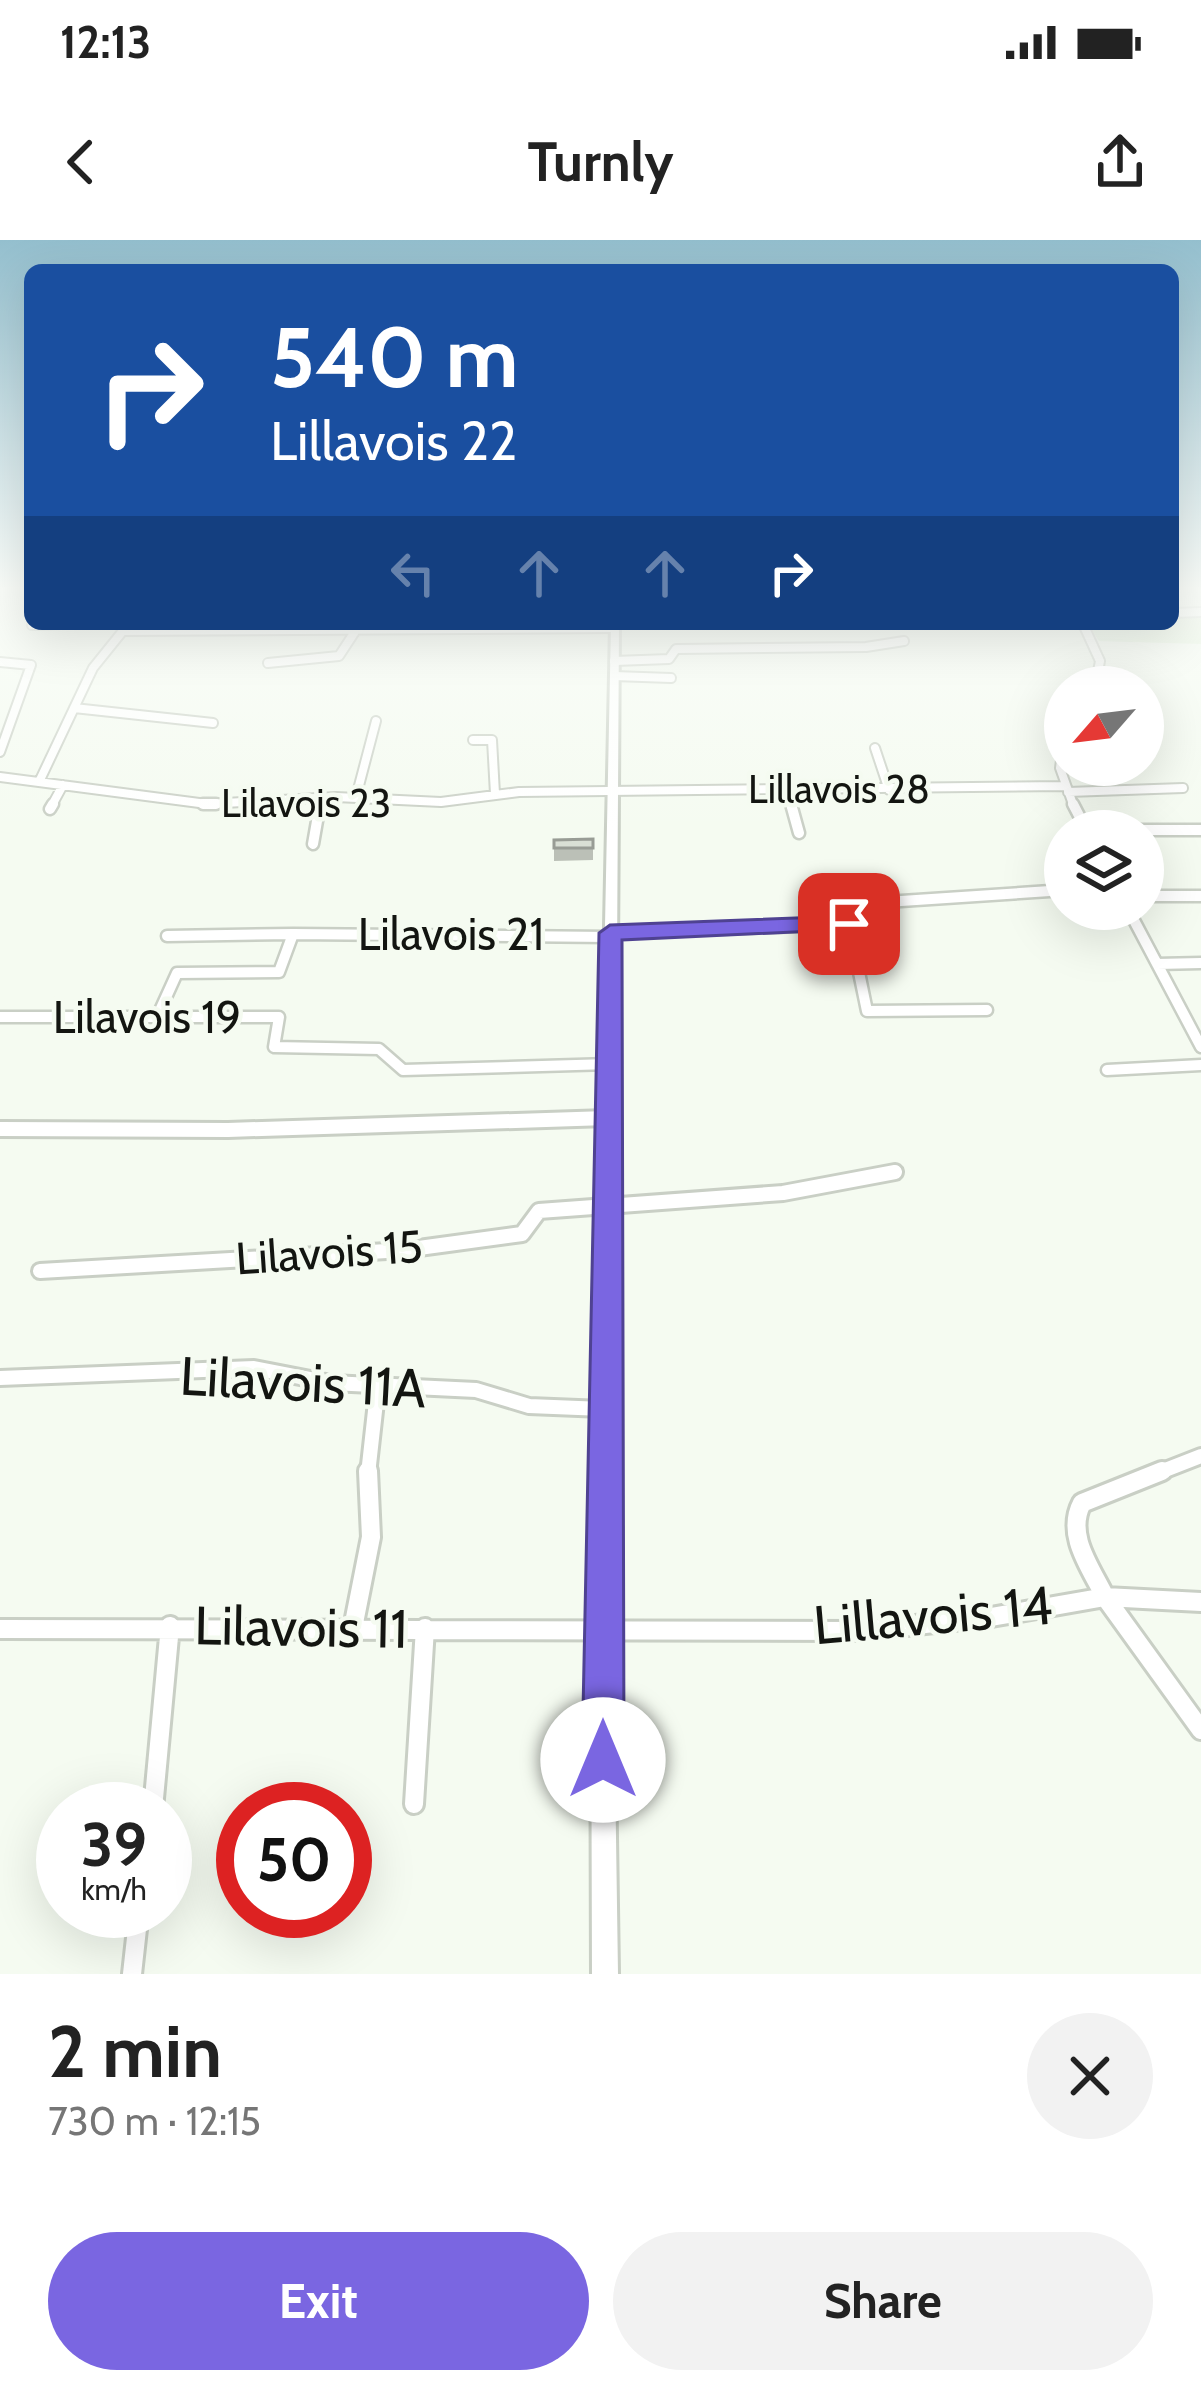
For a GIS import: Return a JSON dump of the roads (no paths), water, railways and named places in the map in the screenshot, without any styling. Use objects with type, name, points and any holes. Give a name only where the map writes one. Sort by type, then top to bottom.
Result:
[{"type":"main road","points":[[605,1974],[602,1632],[614,669]]},
{"type":"street","points":[[0,752],[29,668]]},
{"type":"street","points":[[39,782],[93,668]]},
{"type":"street","points":[[614,669],[671,669]]},
{"type":"street","points":[[614,669],[671,669]]},
{"type":"street","points":[[0,703],[14,703]]},
{"type":"street","points":[[74,708],[214,723]]},
{"type":"street","points":[[356,797],[376,722]]},
{"type":"street","points":[[473,740],[492,740],[495,794]]},
{"type":"street","points":[[874,748],[889,790]]},
{"type":"street","name":"Lilavois 23","points":[[0,777],[207,804],[321,797],[419,803],[495,794],[613,790]]},
{"type":"street","points":[[50,808],[63,785]]},
{"type":"street","points":[[1065,786],[1076,810]]},
{"type":"street","name":"Lillavois 28","points":[[613,790],[1183,788]]},
{"type":"street","points":[[787,790],[799,833]]},
{"type":"street","points":[[313,844],[321,797]]},
{"type":"street","points":[[1164,830],[1201,830]]},
{"type":"street","points":[[987,1010],[868,1011],[849,924],[853,924],[856,904],[1044,891]]},
{"type":"street","points":[[1164,896],[1201,896]]},
{"type":"street","name":"Lilavois 21","points":[[167,936],[610,935],[849,924]]},
{"type":"street","points":[[1139,930],[1197,1031],[1201,1047]]},
{"type":"street","name":"Lilavois 21","points":[[157,1017],[177,973],[279,972],[293,934]]},
{"type":"street","points":[[1157,964],[1201,963]]},
{"type":"street","name":"Lilavois 19","points":[[0,1017],[280,1017],[274,1047],[379,1049],[403,1070],[610,1064]]},
{"type":"street","points":[[1107,1070],[1201,1065]]},
{"type":"street","points":[[0,1129],[411,1127],[483,1120],[607,1118]]},
{"type":"street","points":[[607,1207],[783,1193],[895,1172]]},
{"type":"street","name":"Lilavois 15","points":[[40,1271],[404,1250],[522,1234],[538,1211],[607,1207]]},
{"type":"street","name":"Lilavois 11A","points":[[0,1378],[254,1368],[331,1383],[476,1390],[529,1406],[604,1409]]},
{"type":"street","points":[[353,1628],[370,1538],[367,1482],[378,1384]]},
{"type":"street","name":"Lillavois 14","points":[[602,1632],[911,1628],[1105,1597],[1074,1528],[1074,1512],[1082,1503],[1201,1456]]},
{"type":"street","points":[[1105,1597],[1201,1602]]},
{"type":"street","points":[[1105,1597],[1201,1730]]},
{"type":"street","points":[[156,1782],[170,1626]]},
{"type":"street","name":"Lilavois 11","points":[[0,1629],[170,1626],[602,1632]]},
{"type":"street","points":[[414,1804],[425,1628]]},
{"type":"street","points":[[132,1974],[136,1938]]}]
